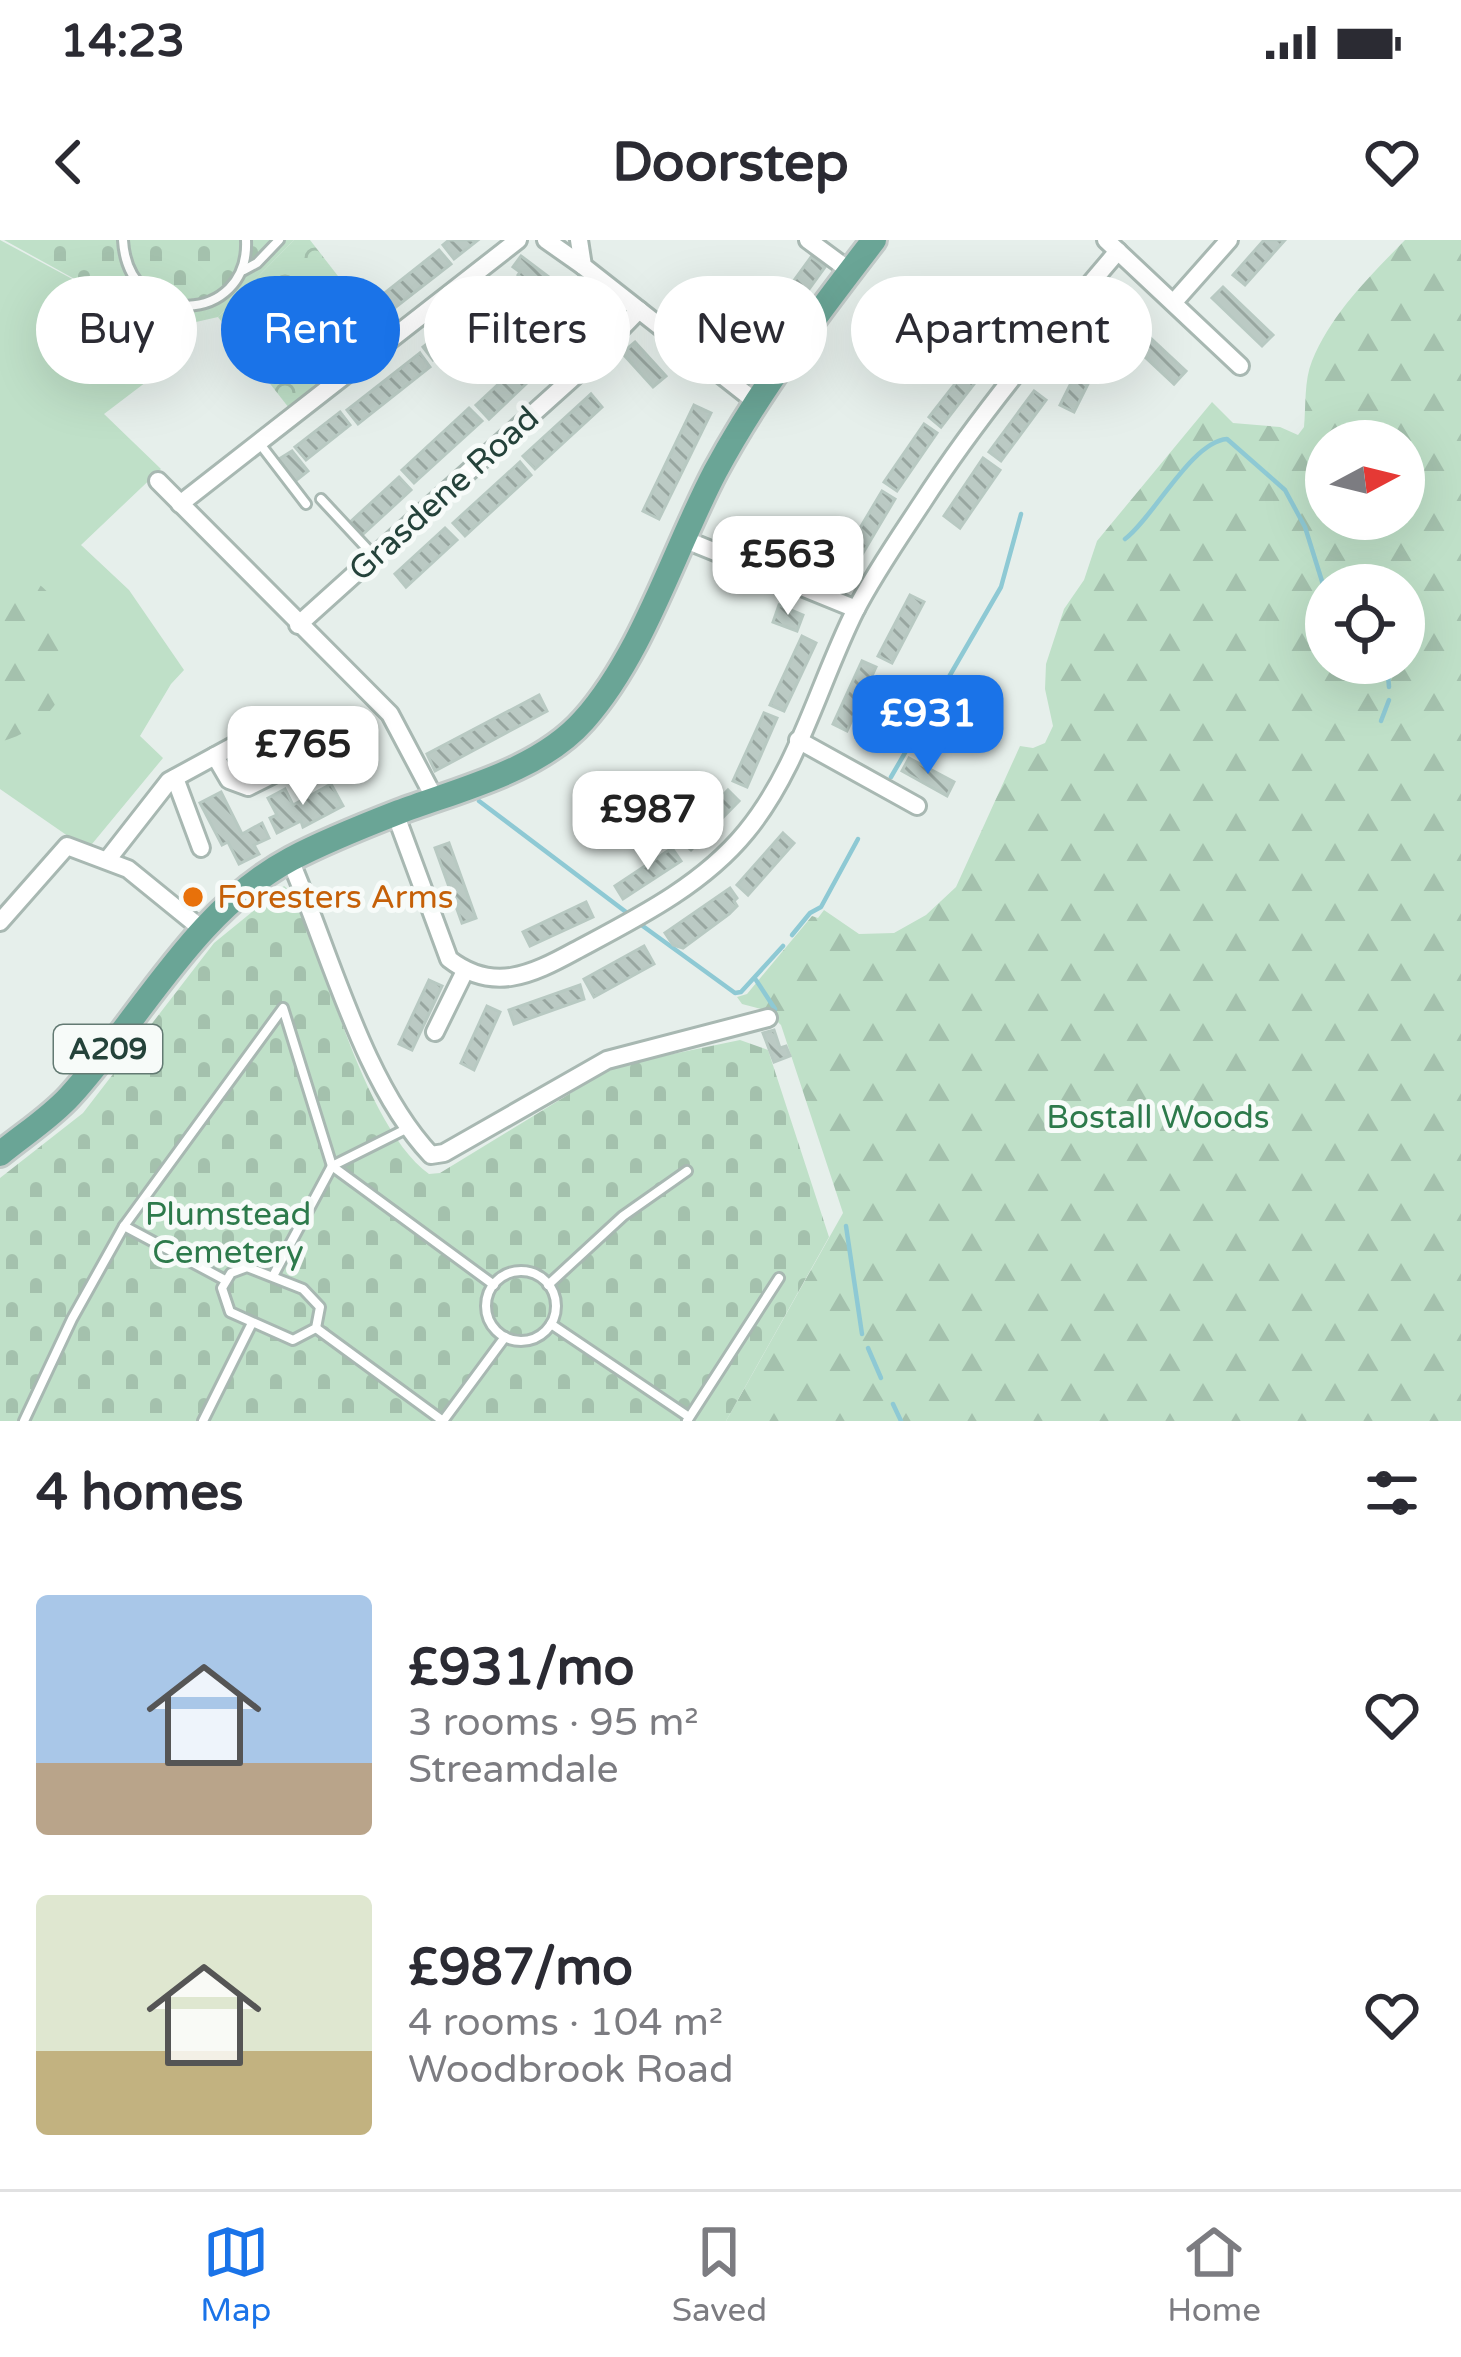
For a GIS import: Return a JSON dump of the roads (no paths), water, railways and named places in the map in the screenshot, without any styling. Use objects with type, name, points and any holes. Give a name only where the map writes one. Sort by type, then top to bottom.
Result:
[{"type":"main road","name":"A209","points":[[0,1154],[67,1100],[226,904],[290,860],[528,761],[582,723],[637,636],[681,538],[756,402],[874,240]]},
{"type":"street","points":[[180,504],[518,240]]},
{"type":"street","points":[[546,240],[756,402]]},
{"type":"street","points":[[579,240],[583,266]]},
{"type":"street","points":[[808,240],[850,271]]},
{"type":"street","points":[[1174,302],[1229,240]]},
{"type":"street","points":[[395,813],[449,959],[465,971],[493,980],[567,955],[686,886],[746,833],[798,740],[856,609],[963,441],[1112,245],[1240,366]]},
{"type":"street","name":"Grasdene Road","points":[[298,625],[577,374],[639,310]]},
{"type":"street","points":[[158,481],[390,714],[435,799]]},
{"type":"street","points":[[681,538],[856,609]]},
{"type":"street","points":[[109,859],[165,785],[259,732]]},
{"type":"street","points":[[798,740],[917,806]]},
{"type":"street","points":[[214,756],[229,780],[248,787],[302,760]]},
{"type":"street","points":[[175,778],[201,848]]},
{"type":"street","points":[[2,916],[63,847],[128,869],[202,931]]},
{"type":"street","points":[[290,860],[384,1092],[406,1129],[431,1155],[444,1153],[607,1060],[768,1018]]},
{"type":"street","points":[[435,1032],[465,971]]},
{"type":"lane","points":[[123,240],[130,274],[152,296],[165,303],[202,304],[224,293],[242,271],[246,240]]},
{"type":"lane","points":[[242,271],[279,240]]},
{"type":"lane","points":[[259,443],[306,504]]},
{"type":"lane","points":[[321,499],[376,558]]},
{"type":"lane","points":[[24,1421],[72,1319],[124,1226],[283,1008],[332,1166],[494,1286]]},
{"type":"lane","points":[[273,1276],[332,1166],[406,1129]]},
{"type":"lane","points":[[548,1285],[623,1216],[687,1171]]},
{"type":"lane","points":[[124,1226],[225,1280]]},
{"type":"lane","points":[[248,1267],[303,1289],[317,1300],[316,1328],[293,1340],[252,1323],[225,1305],[225,1280],[248,1267]]},
{"type":"lane","points":[[511,1273],[531,1273],[548,1285],[556,1304],[551,1324],[536,1338],[505,1337],[489,1319],[488,1296],[511,1273]]},
{"type":"lane","points":[[551,1324],[688,1419],[779,1278]]},
{"type":"lane","points":[[203,1421],[252,1323]]},
{"type":"lane","points":[[316,1328],[443,1421],[505,1337]]},
{"type":"waterway","points":[[1125,539],[1200,453],[1227,439],[1285,490],[1305,527],[1317,564]]},
{"type":"waterway","points":[[891,777],[1001,587],[1021,514]]},
{"type":"waterway","points":[[1381,721],[1389,700]]},
{"type":"waterway","points":[[479,801],[626,912]]},
{"type":"waterway","points":[[792,935],[821,907],[858,839]]},
{"type":"waterway","points":[[640,924],[735,993],[783,946]]},
{"type":"waterway","points":[[756,980],[775,1009]]},
{"type":"waterway","points":[[846,1226],[862,1334]]},
{"type":"waterway","points":[[868,1348],[881,1378]]},
{"type":"waterway","points":[[893,1404],[901,1421]]},
{"type":"place","name":"Foresters Arms","points":[[193,897]]},
{"type":"park label","name":"Bostall Woods","points":[[1158,1117]]},
{"type":"park label","name":"Plumstead Cemetery","points":[[228,1233]]}]
